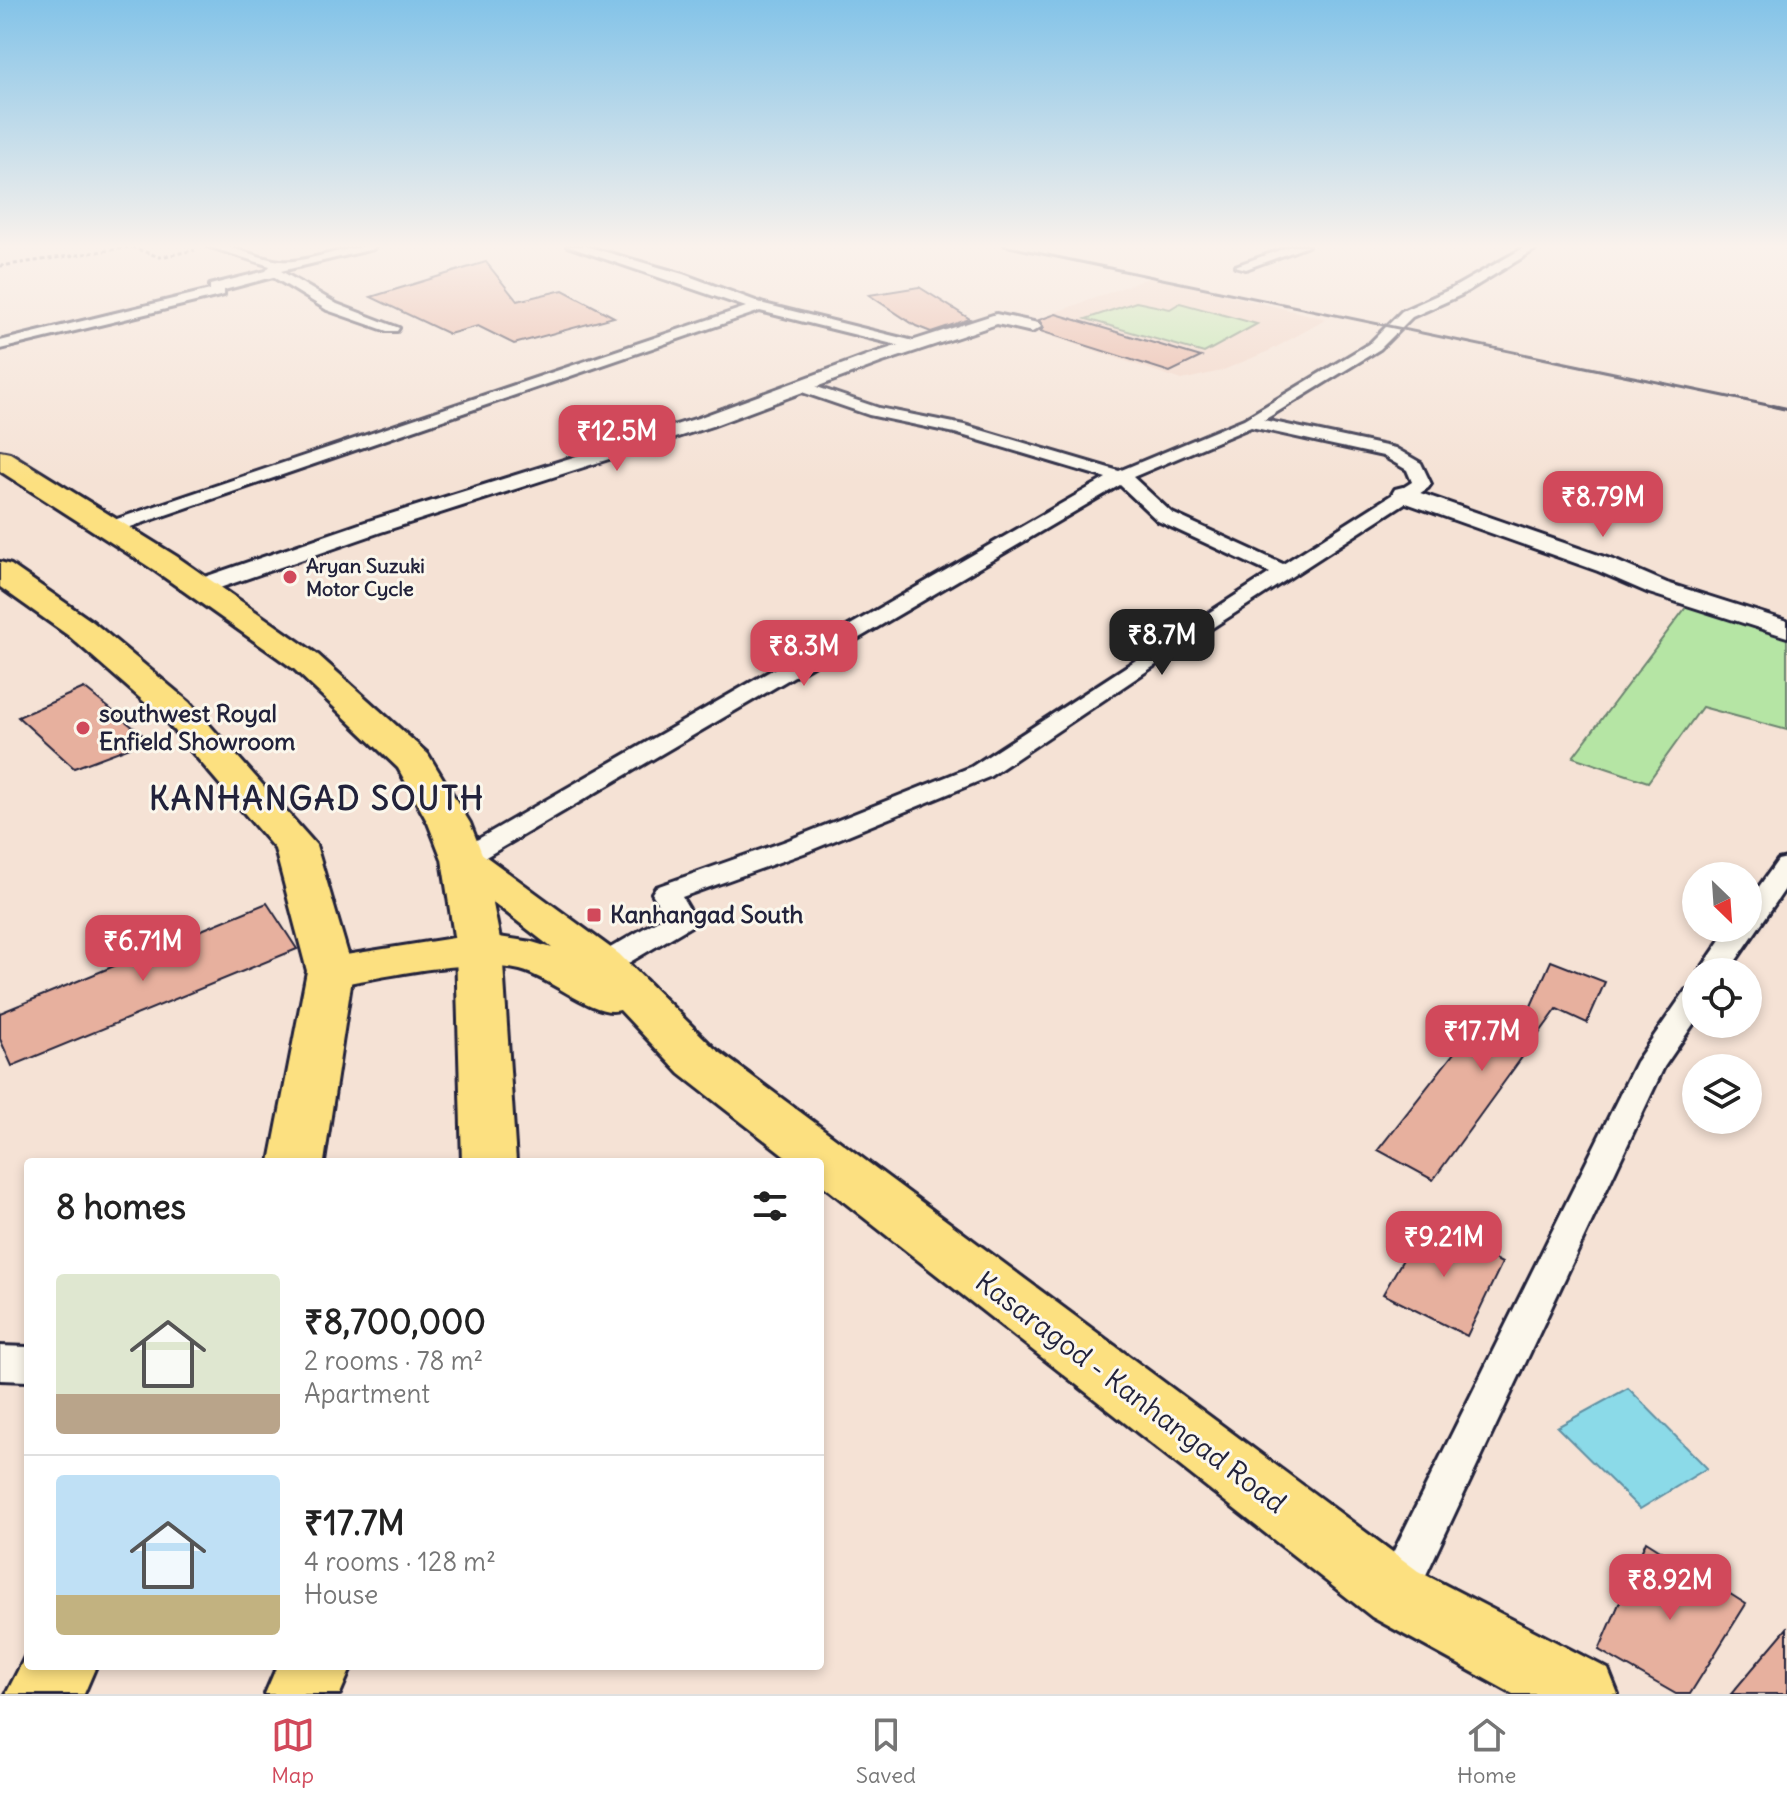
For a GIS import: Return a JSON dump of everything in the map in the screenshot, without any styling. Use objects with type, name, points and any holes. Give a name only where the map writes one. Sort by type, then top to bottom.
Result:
[{"type":"highway","points":[[0,459],[199,587],[306,662],[414,762],[449,823],[463,859],[479,949],[489,1158]]},
{"type":"highway","points":[[0,572],[81,629],[176,710],[295,845],[330,971],[298,1158]]},
{"type":"highway","points":[[43,1694],[58,1670]]},
{"type":"highway","points":[[302,1694],[314,1670]]},
{"type":"main road","name":"Kasaragod - Kanhangad Road","points":[[463,859],[603,965],[697,1061]]},
{"type":"main road","name":"Kasaragod - Kanhangad Road","points":[[330,971],[479,949],[532,957],[588,982],[697,1061],[1395,1594],[1583,1694]]},
{"type":"street","points":[[0,345],[82,325]]},
{"type":"street","points":[[384,325],[392,328]]},
{"type":"street","points":[[109,528],[706,325]]},
{"type":"street","points":[[832,325],[917,346]]},
{"type":"street","points":[[199,587],[373,527],[705,422],[978,325]]},
{"type":"street","points":[[1023,325],[1032,327]]},
{"type":"street","points":[[463,859],[1122,477],[1179,448],[1250,422],[1375,346],[1396,325]]},
{"type":"street","points":[[802,387],[875,412],[958,429],[1122,477],[1165,517],[1284,572]]},
{"type":"street","points":[[603,965],[681,919],[666,893],[795,847],[980,772],[1422,484],[1415,467],[1389,452],[1250,422]]},
{"type":"street","points":[[1403,494],[1594,561],[1658,588],[1787,629]]},
{"type":"street","points":[[1762,902],[1787,866]]},
{"type":"street","points":[[1395,1594],[1651,1062],[1682,1017]]},
{"type":"street","points":[[0,1363],[24,1364]]},
{"type":"shaded area","points":[[1032,325],[1316,325],[1271,350],[1221,371],[1182,380],[1029,329]]},
{"type":"green space","points":[[1107,325],[1255,325],[1204,353]]},
{"type":"green space","points":[[1687,606],[1787,637],[1787,730],[1702,707],[1648,782],[1573,757]]},
{"type":"water","points":[[1628,1388],[1707,1468],[1640,1509],[1557,1427]]},
{"type":"building","points":[[430,325],[584,325],[514,344],[478,326],[449,334]]},
{"type":"building","points":[[915,325],[952,325],[931,332]]},
{"type":"building","points":[[1042,325],[1093,325],[1201,357],[1170,372],[1040,331],[1044,328]]},
{"type":"building","name":"southwest Royal Enfield Showroom","points":[[84,688],[149,740],[74,768],[18,717]]},
{"type":"building","points":[[267,903],[297,949],[12,1066],[0,1039],[0,1013]]},
{"type":"building","points":[[1551,961],[1605,982],[1587,1023],[1557,1009],[1433,1180],[1378,1150],[1483,1016],[1519,1033]]},
{"type":"building","points":[[1424,1223],[1502,1263],[1467,1336],[1383,1294]]},
{"type":"building","points":[[1646,1541],[1746,1604],[1690,1694],[1676,1694],[1599,1650]]},
{"type":"building","points":[[1787,1628],[1787,1694],[1731,1694]]},
{"type":"railway","points":[[1384,325],[1782,408]]},
{"type":"railway","points":[[1773,406],[1787,409]]},
{"type":"place","name":"Aryan Suzuki Motor Cycle","points":[[290,577]]},
{"type":"place","name":"southwest Royal Enfield Showroom","points":[[83,728]]},
{"type":"place","name":"Kanhangad South","points":[[594,915]]},
{"type":"district","name":"KANHANGAD SOUTH","points":[[317,799]]}]
